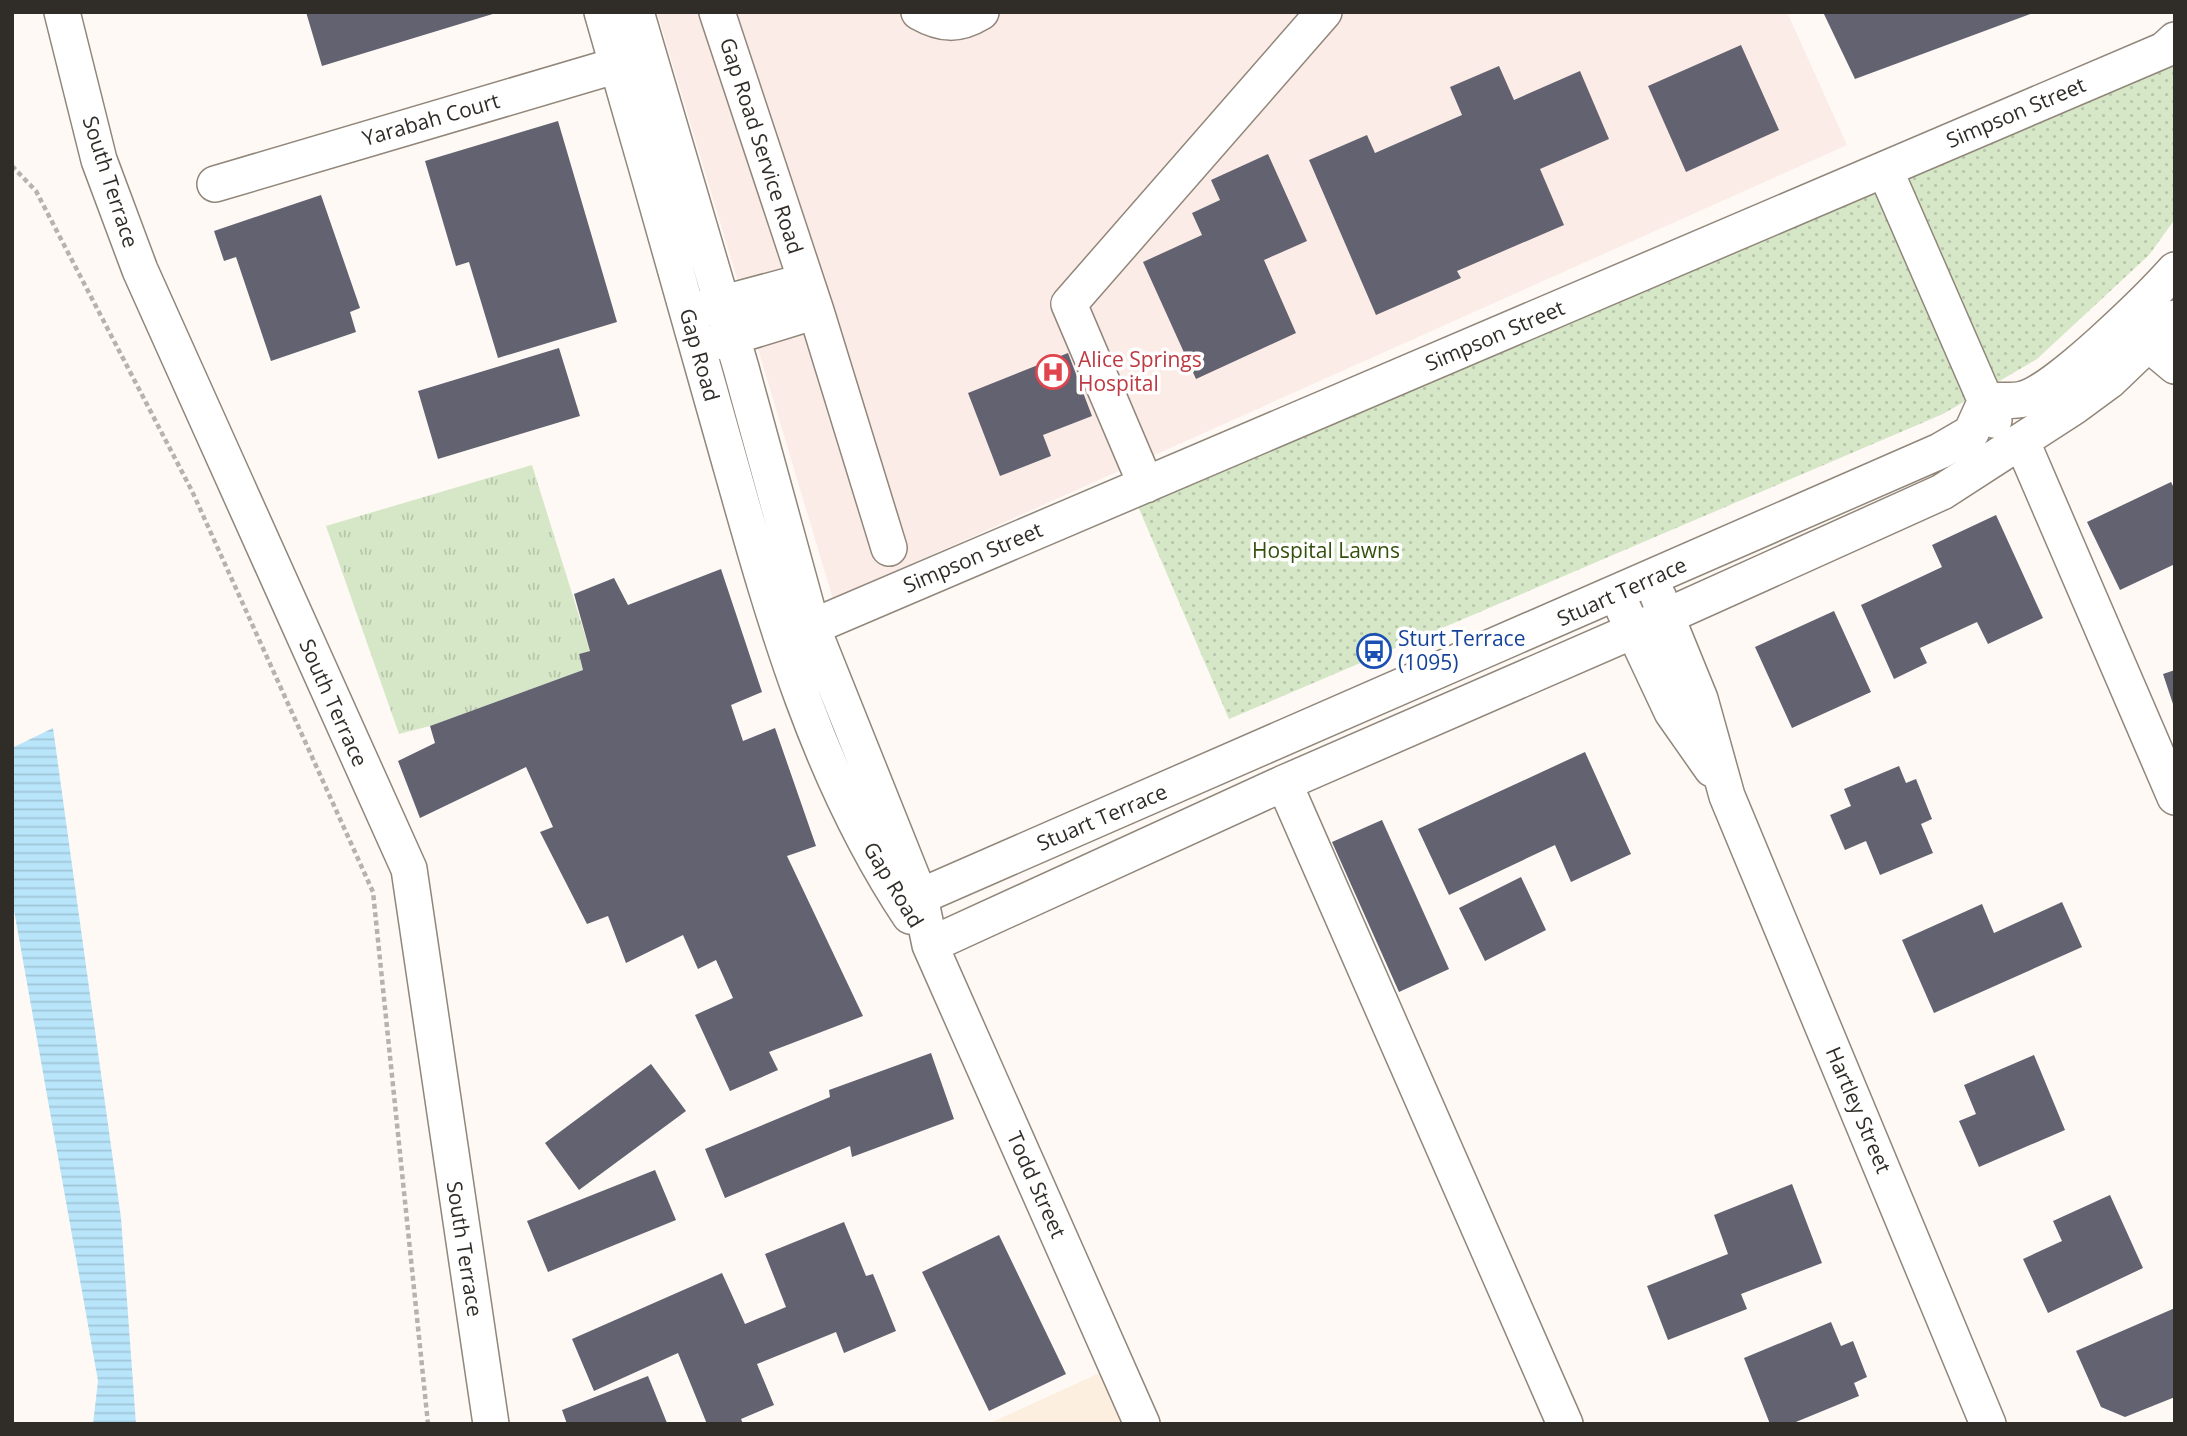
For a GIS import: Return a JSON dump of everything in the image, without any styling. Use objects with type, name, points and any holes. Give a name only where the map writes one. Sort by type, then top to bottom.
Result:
[{"type":"street","name":"South Terrace","points":[[62,12],[99,160],[140,270],[409,869],[491,1424]]},
{"type":"street","name":"Gap Road","points":[[601,12],[632,61],[732,337],[812,627],[911,901],[930,945]]},
{"type":"street","name":"Gap Road","points":[[636,12],[632,61],[688,313],[795,678],[835,779],[868,847],[911,901]]},
{"type":"street","name":"Gap Road Service Road","points":[[717,12],[811,296],[889,548]]},
{"type":"street","points":[[919,12],[933,20],[951,24],[981,12]]},
{"type":"street","points":[[1146,485],[1069,304],[1324,12]]},
{"type":"street","name":"Simpson Street","points":[[812,627],[2164,50],[2175,40]]},
{"type":"street","name":"Yarabah Court","points":[[215,184],[632,61]]},
{"type":"street","points":[[1885,170],[1986,400],[2015,446],[2175,797]]},
{"type":"street","name":"Gap Road Service Road","points":[[688,313],[720,303],[811,296]]},
{"type":"street","points":[[698,347],[732,337],[811,296]]},
{"type":"street","name":"Stuart Terrace","points":[[911,901],[1940,451],[1970,433],[1986,400],[2024,399],[2056,379],[2122,323],[2171,297]]},
{"type":"street","name":"Stuart Terrace","points":[[930,945],[1284,783],[1667,616],[1942,492],[2109,381],[2163,355],[2171,297]]},
{"type":"street","points":[[2122,323],[2163,355]]},
{"type":"street","name":"Hartley Street","points":[[1650,580],[1700,699],[1727,796]]},
{"type":"street","name":"Hartley Street","points":[[1617,594],[1681,729],[1709,764],[1727,796],[1988,1424]]},
{"type":"street","points":[[1284,783],[1565,1424]]},
{"type":"street","name":"Todd Street","points":[[930,945],[1142,1424]]},
{"type":"path","points":[[12,166],[36,191],[192,491],[373,892],[428,1424]]},
{"type":"shaded area","name":"Alice Springs Hospital","points":[[657,12],[1787,12],[1847,145],[833,599]]},
{"type":"shaded area","points":[[1117,1365],[1142,1424],[988,1424]]},
{"type":"green space","name":"Hospital Lawns","points":[[2175,63],[2175,219],[2149,255],[2037,359],[1943,414],[1229,719],[1137,504]]},
{"type":"green space","points":[[532,465],[590,651],[579,654],[583,670],[430,726],[399,734],[326,526]]},
{"type":"water","points":[[53,728],[121,1218],[136,1424],[93,1424],[98,1381],[12,899],[12,748]]},
{"type":"building","points":[[306,12],[495,12],[496,13],[322,66]]},
{"type":"building","points":[[1823,12],[2033,12],[2033,13],[1855,79]]},
{"type":"building","points":[[1741,45],[1779,130],[1686,172],[1648,86]]},
{"type":"building","points":[[1499,66],[1514,100],[1580,71],[1609,139],[1540,169],[1564,225],[1457,271],[1461,278],[1376,315],[1309,160],[1367,135],[1375,153],[1462,115],[1450,87]]},
{"type":"building","points":[[558,121],[617,322],[498,358],[469,262],[456,266],[425,161]]},
{"type":"building","points":[[1268,154],[1307,241],[1264,260],[1296,333],[1196,379],[1143,262],[1202,235],[1192,213],[1220,200],[1211,180]]},
{"type":"building","points":[[321,195],[360,308],[350,312],[356,332],[271,361],[236,257],[224,261],[214,231]]},
{"type":"building","points":[[559,348],[580,416],[438,459],[418,391]]},
{"type":"building","points":[[1068,353],[1092,416],[1043,435],[1051,456],[1000,476],[968,393]]},
{"type":"building","points":[[2171,482],[2175,490],[2175,564],[2120,590],[2087,522]]},
{"type":"building","points":[[1996,515],[2043,618],[1988,644],[1977,622],[1920,648],[1927,663],[1894,679],[1861,605],[1942,567],[1932,545]]},
{"type":"building","points":[[721,569],[762,692],[731,705],[743,741],[775,728],[816,846],[787,856],[863,1016],[769,1052],[778,1070],[730,1091],[695,1015],[733,998],[716,960],[698,969],[683,935],[626,963],[608,916],[587,924],[540,832],[553,827],[526,767],[420,818],[398,761],[435,743],[430,726],[583,670],[579,654],[590,651],[574,594],[614,578],[628,605]]},
{"type":"building","points":[[1834,611],[1871,692],[1792,728],[1755,647]]},
{"type":"building","points":[[2175,670],[2175,707],[2174,707],[2163,674]]},
{"type":"building","points":[[1585,752],[1631,854],[1571,882],[1555,845],[1449,895],[1418,829]]},
{"type":"building","points":[[1899,766],[1906,783],[1916,779],[1932,819],[1921,824],[1933,853],[1880,875],[1866,841],[1845,850],[1830,815],[1851,806],[1844,789]]},
{"type":"building","points":[[1382,820],[1449,969],[1399,992],[1332,842]]},
{"type":"building","points":[[1521,877],[1546,930],[1485,961],[1459,908]]},
{"type":"building","points":[[2062,902],[2082,947],[1934,1013],[1902,940],[1982,904],[1994,933]]},
{"type":"building","points":[[931,1053],[954,1119],[852,1157],[850,1146],[725,1198],[705,1149],[830,1097],[829,1090]]},
{"type":"building","points":[[2034,1055],[2065,1130],[1979,1167],[1959,1121],[1976,1114],[1964,1085]]},
{"type":"building","points":[[651,1064],[686,1111],[579,1190],[545,1143]]},
{"type":"building","points":[[655,1170],[676,1220],[548,1272],[527,1221]]},
{"type":"building","points":[[1792,1184],[1822,1263],[1741,1294],[1747,1309],[1668,1340],[1647,1286],[1728,1254],[1714,1215]]},
{"type":"building","points":[[2110,1195],[2143,1268],[2048,1313],[2023,1259],[2062,1241],[2053,1221]]},
{"type":"building","points":[[844,1222],[866,1276],[873,1274],[896,1331],[844,1353],[836,1332],[757,1364],[774,1405],[741,1419],[743,1424],[707,1424],[678,1353],[594,1391],[572,1339],[722,1273],[745,1324],[786,1307],[765,1254]]},
{"type":"building","points":[[999,1235],[1066,1374],[989,1411],[922,1272]]},
{"type":"building","points":[[2175,1308],[2175,1397],[2125,1417],[2101,1407],[2076,1351]]},
{"type":"building","points":[[1831,1322],[1841,1346],[1853,1341],[1867,1377],[1854,1383],[1859,1396],[1791,1424],[1770,1424],[1744,1358]]},
{"type":"building","points":[[648,1376],[667,1423],[567,1424],[562,1410]]},
{"type":"place","name":"Alice Springs Hospital","points":[[1053,372]]},
{"type":"place","name":"Sturt Terrace (1095)","points":[[1374,651]]}]
